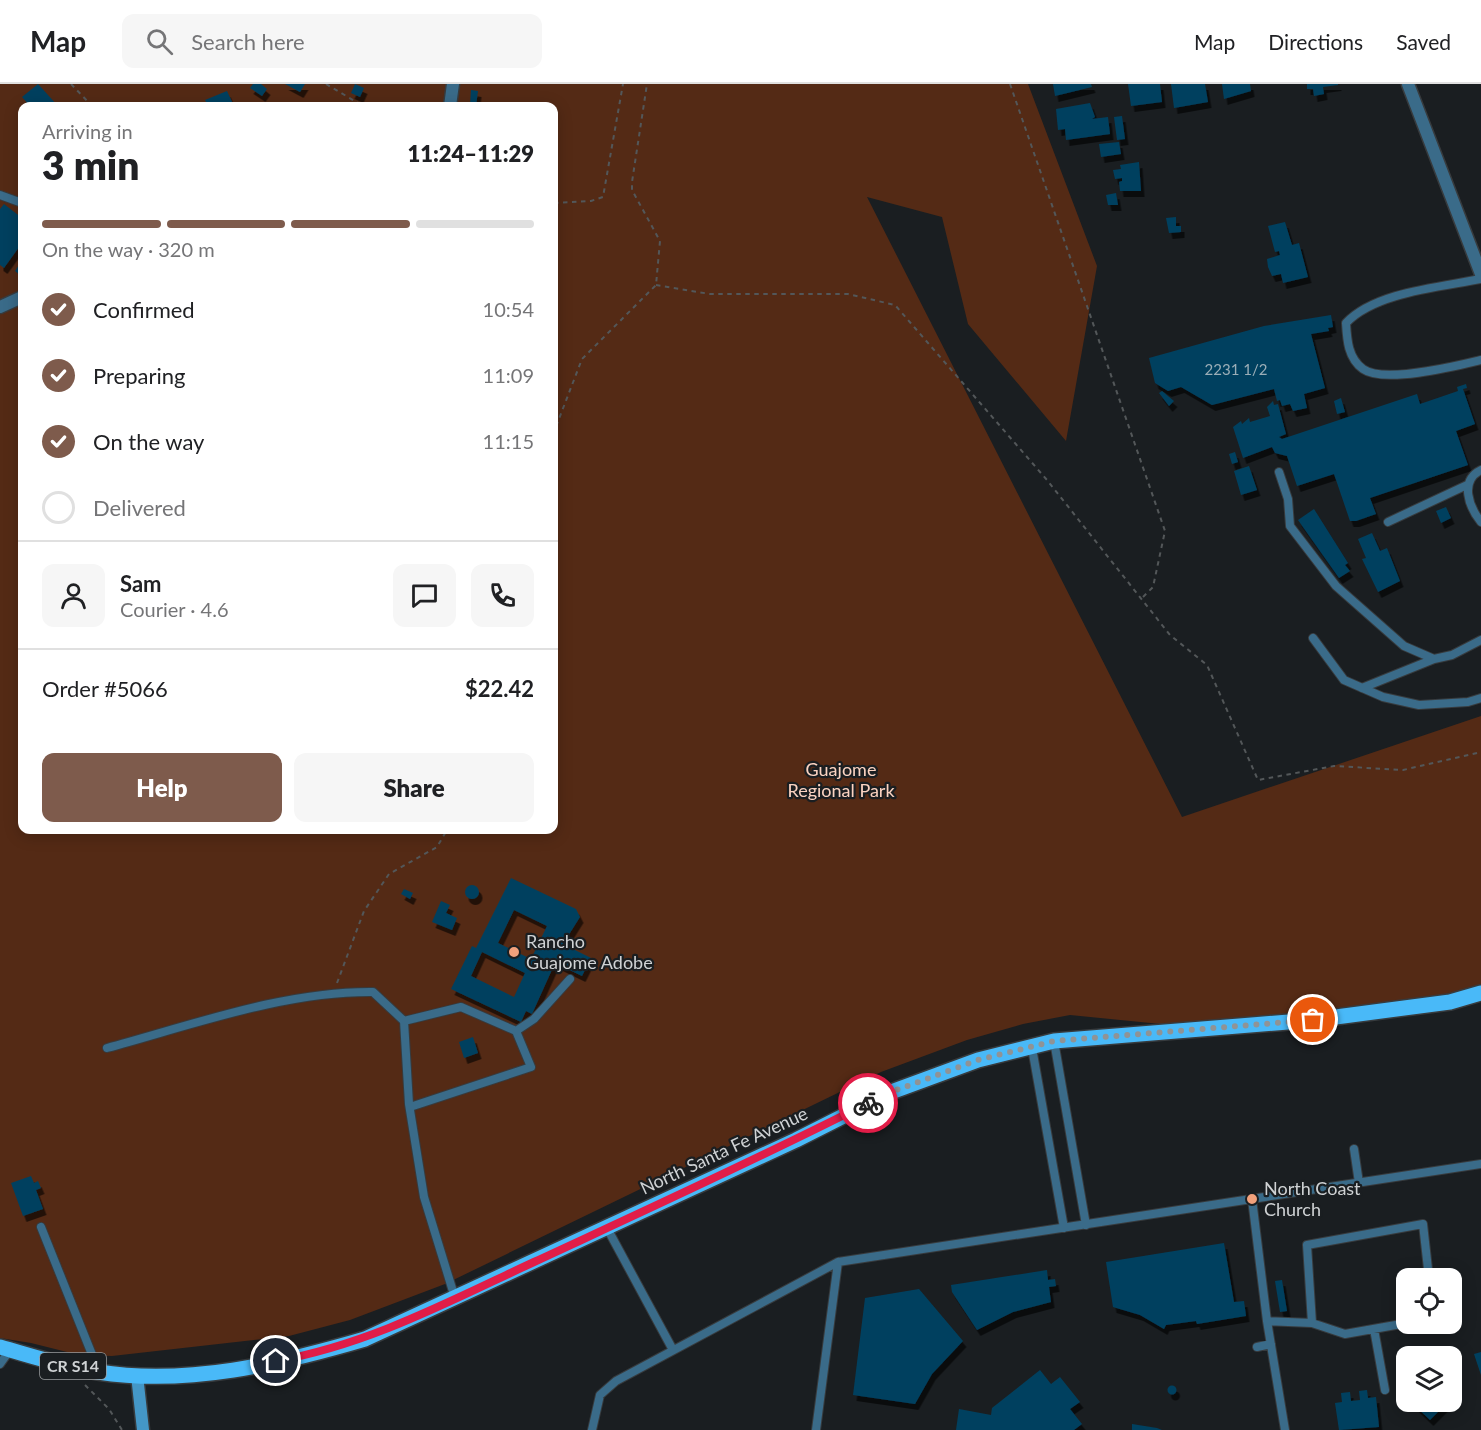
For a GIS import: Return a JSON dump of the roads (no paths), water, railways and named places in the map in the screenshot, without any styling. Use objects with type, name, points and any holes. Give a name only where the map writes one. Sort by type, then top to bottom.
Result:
[{"type":"main road","name":"North Santa Fe Avenue","points":[[5,1348],[99,1372],[137,1375],[200,1374],[306,1356],[365,1339],[607,1228],[891,1092],[978,1060],[1054,1041],[1313,1020],[1450,1002],[1481,993]]},
{"type":"street","points":[[451,102],[453,84]]},
{"type":"street","points":[[1408,84],[1481,274]]},
{"type":"street","points":[[0,307],[18,299]]},
{"type":"street","points":[[137,1375],[143,1430]]},
{"type":"lane","points":[[0,195],[18,202]]},
{"type":"lane","points":[[1481,279],[1422,290],[1391,299],[1356,312],[1346,323],[1352,356],[1364,370],[1388,375],[1436,371],[1481,360]]},
{"type":"lane","points":[[1388,522],[1467,485],[1474,474],[1481,470]]},
{"type":"lane","points":[[1279,472],[1288,498],[1290,526],[1336,586],[1404,645],[1434,659]]},
{"type":"lane","points":[[1467,485],[1469,500],[1481,522]]},
{"type":"lane","points":[[1313,638],[1344,680],[1383,697],[1419,705],[1468,702],[1481,698]]},
{"type":"lane","points":[[1362,688],[1434,659],[1452,656],[1481,640]]},
{"type":"lane","points":[[516,1031],[534,1019],[570,979]]},
{"type":"lane","points":[[107,1048],[228,1015],[334,991],[373,992],[404,1021],[410,1107],[424,1197],[455,1298]]},
{"type":"lane","points":[[404,1021],[461,1007],[516,1031],[531,1067],[410,1107]]},
{"type":"lane","points":[[1054,1041],[1086,1225]]},
{"type":"lane","points":[[1032,1048],[1064,1228]]},
{"type":"lane","points":[[1354,1149],[1359,1183]]},
{"type":"lane","points":[[592,1430],[600,1395],[616,1381],[838,1262],[1481,1164]]},
{"type":"lane","points":[[1252,1199],[1267,1321],[1286,1430]]},
{"type":"lane","points":[[1312,1323],[1307,1245],[1423,1224],[1428,1268]]},
{"type":"lane","points":[[41,1227],[99,1372]]},
{"type":"lane","points":[[607,1228],[673,1350]]},
{"type":"lane","points":[[816,1430],[838,1262]]},
{"type":"lane","points":[[1267,1321],[1312,1323],[1345,1334],[1396,1325]]},
{"type":"lane","points":[[1374,1329],[1385,1390]]},
{"type":"lane","points":[[1257,1347],[1271,1344]]},
{"type":"lane","points":[[0,1364],[5,1348]]},
{"type":"place","name":"Rancho Guajome Adobe","points":[[514,952]]},
{"type":"place","name":"North Coast Church","points":[[1252,1199]]},
{"type":"park label","name":"Guajome Regional Park","points":[[841,780]]}]
